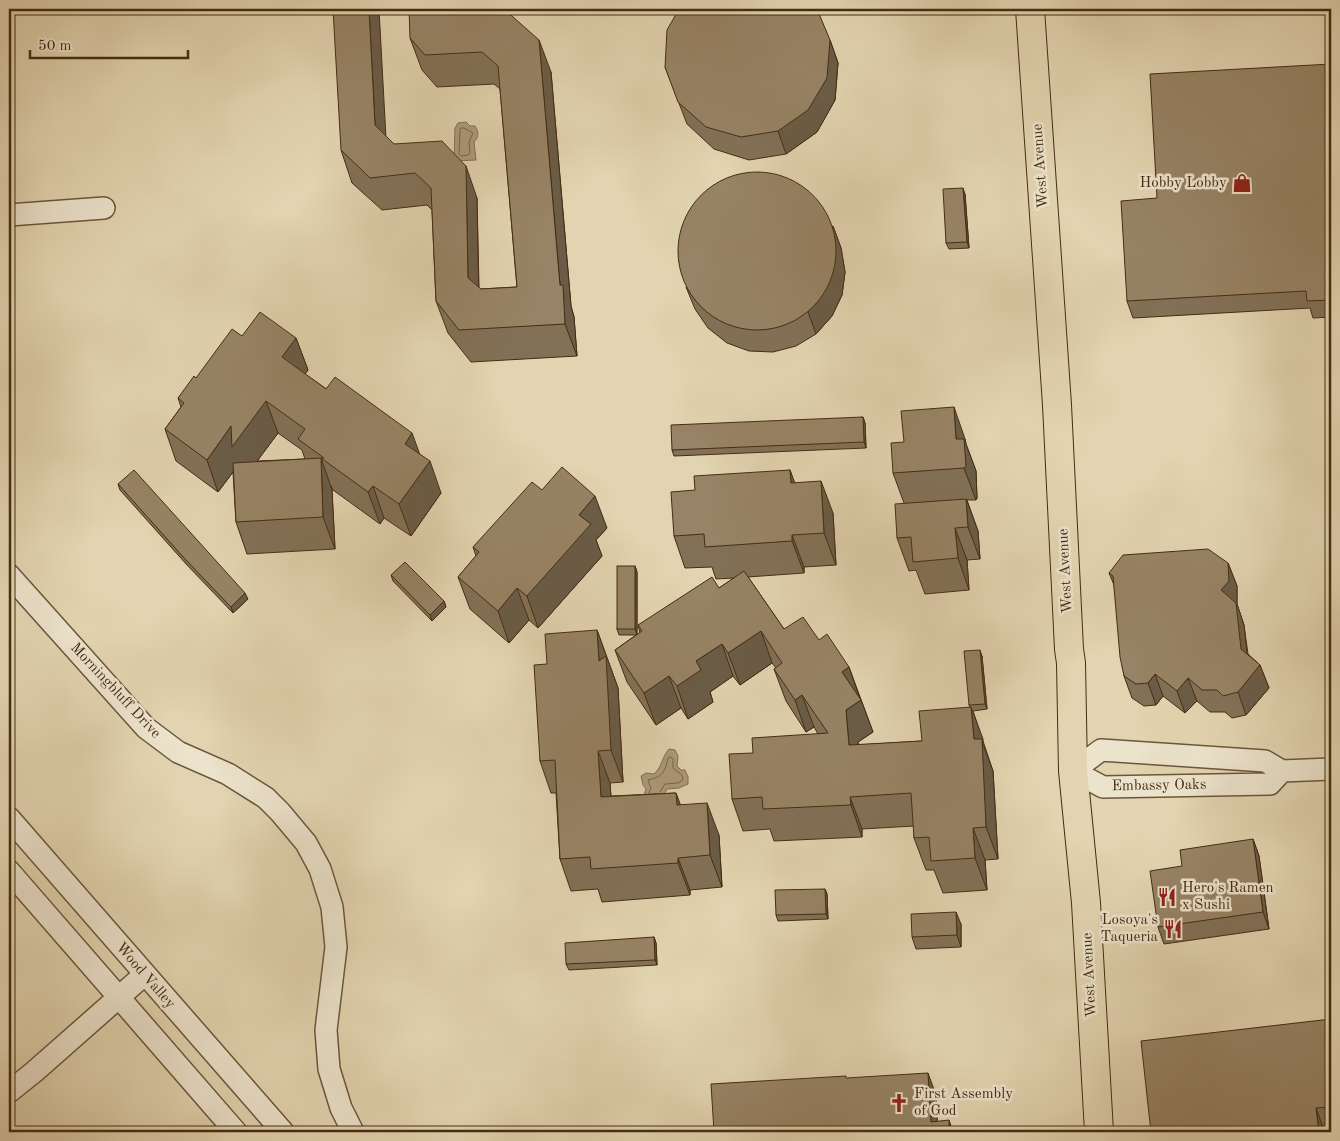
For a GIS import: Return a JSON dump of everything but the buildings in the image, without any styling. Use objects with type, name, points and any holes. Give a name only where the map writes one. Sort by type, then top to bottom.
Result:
[{"type":"main road","name":"West Avenue","points":[[1030,9],[1062,499],[1071,663],[1073,771],[1086,903],[1099,1132]]},
{"type":"street","points":[[9,215],[104,208]]},
{"type":"street","name":"Morningbluff Drive","points":[[9,575],[146,728],[178,752],[228,774],[266,798],[287,819],[306,843],[320,869],[332,907],[336,947],[326,1030],[329,1069],[340,1108],[354,1132]]},
{"type":"street","name":"Embassy Oaks","points":[[1282,771],[1270,784],[1103,787],[1073,771],[1101,750],[1265,761],[1282,771],[1331,769]]},
{"type":"street","name":"Wood Valley","points":[[9,818],[144,975],[283,1132]]},
{"type":"street","points":[[9,871],[236,1132]]},
{"type":"street","points":[[9,1092],[144,975]]},
{"type":"water","points":[[466,122],[470,126],[475,126],[477,130],[478,136],[474,142],[476,160],[454,161],[455,128],[458,123]]},
{"type":"water","points":[[669,749],[675,750],[678,756],[677,766],[681,770],[685,770],[688,784],[679,788],[667,789],[664,795],[642,800],[646,789],[641,776],[646,773],[654,774]]},
{"type":"place","name":"Hobby Lobby","points":[[1242,183]]},
{"type":"place","name":"Hero's Ramen x Sushi","points":[[1167,897]]},
{"type":"place","name":"Losoya's Taqueria","points":[[1173,929]]},
{"type":"place","name":"First Assembly of God","points":[[899,1103]]}]
